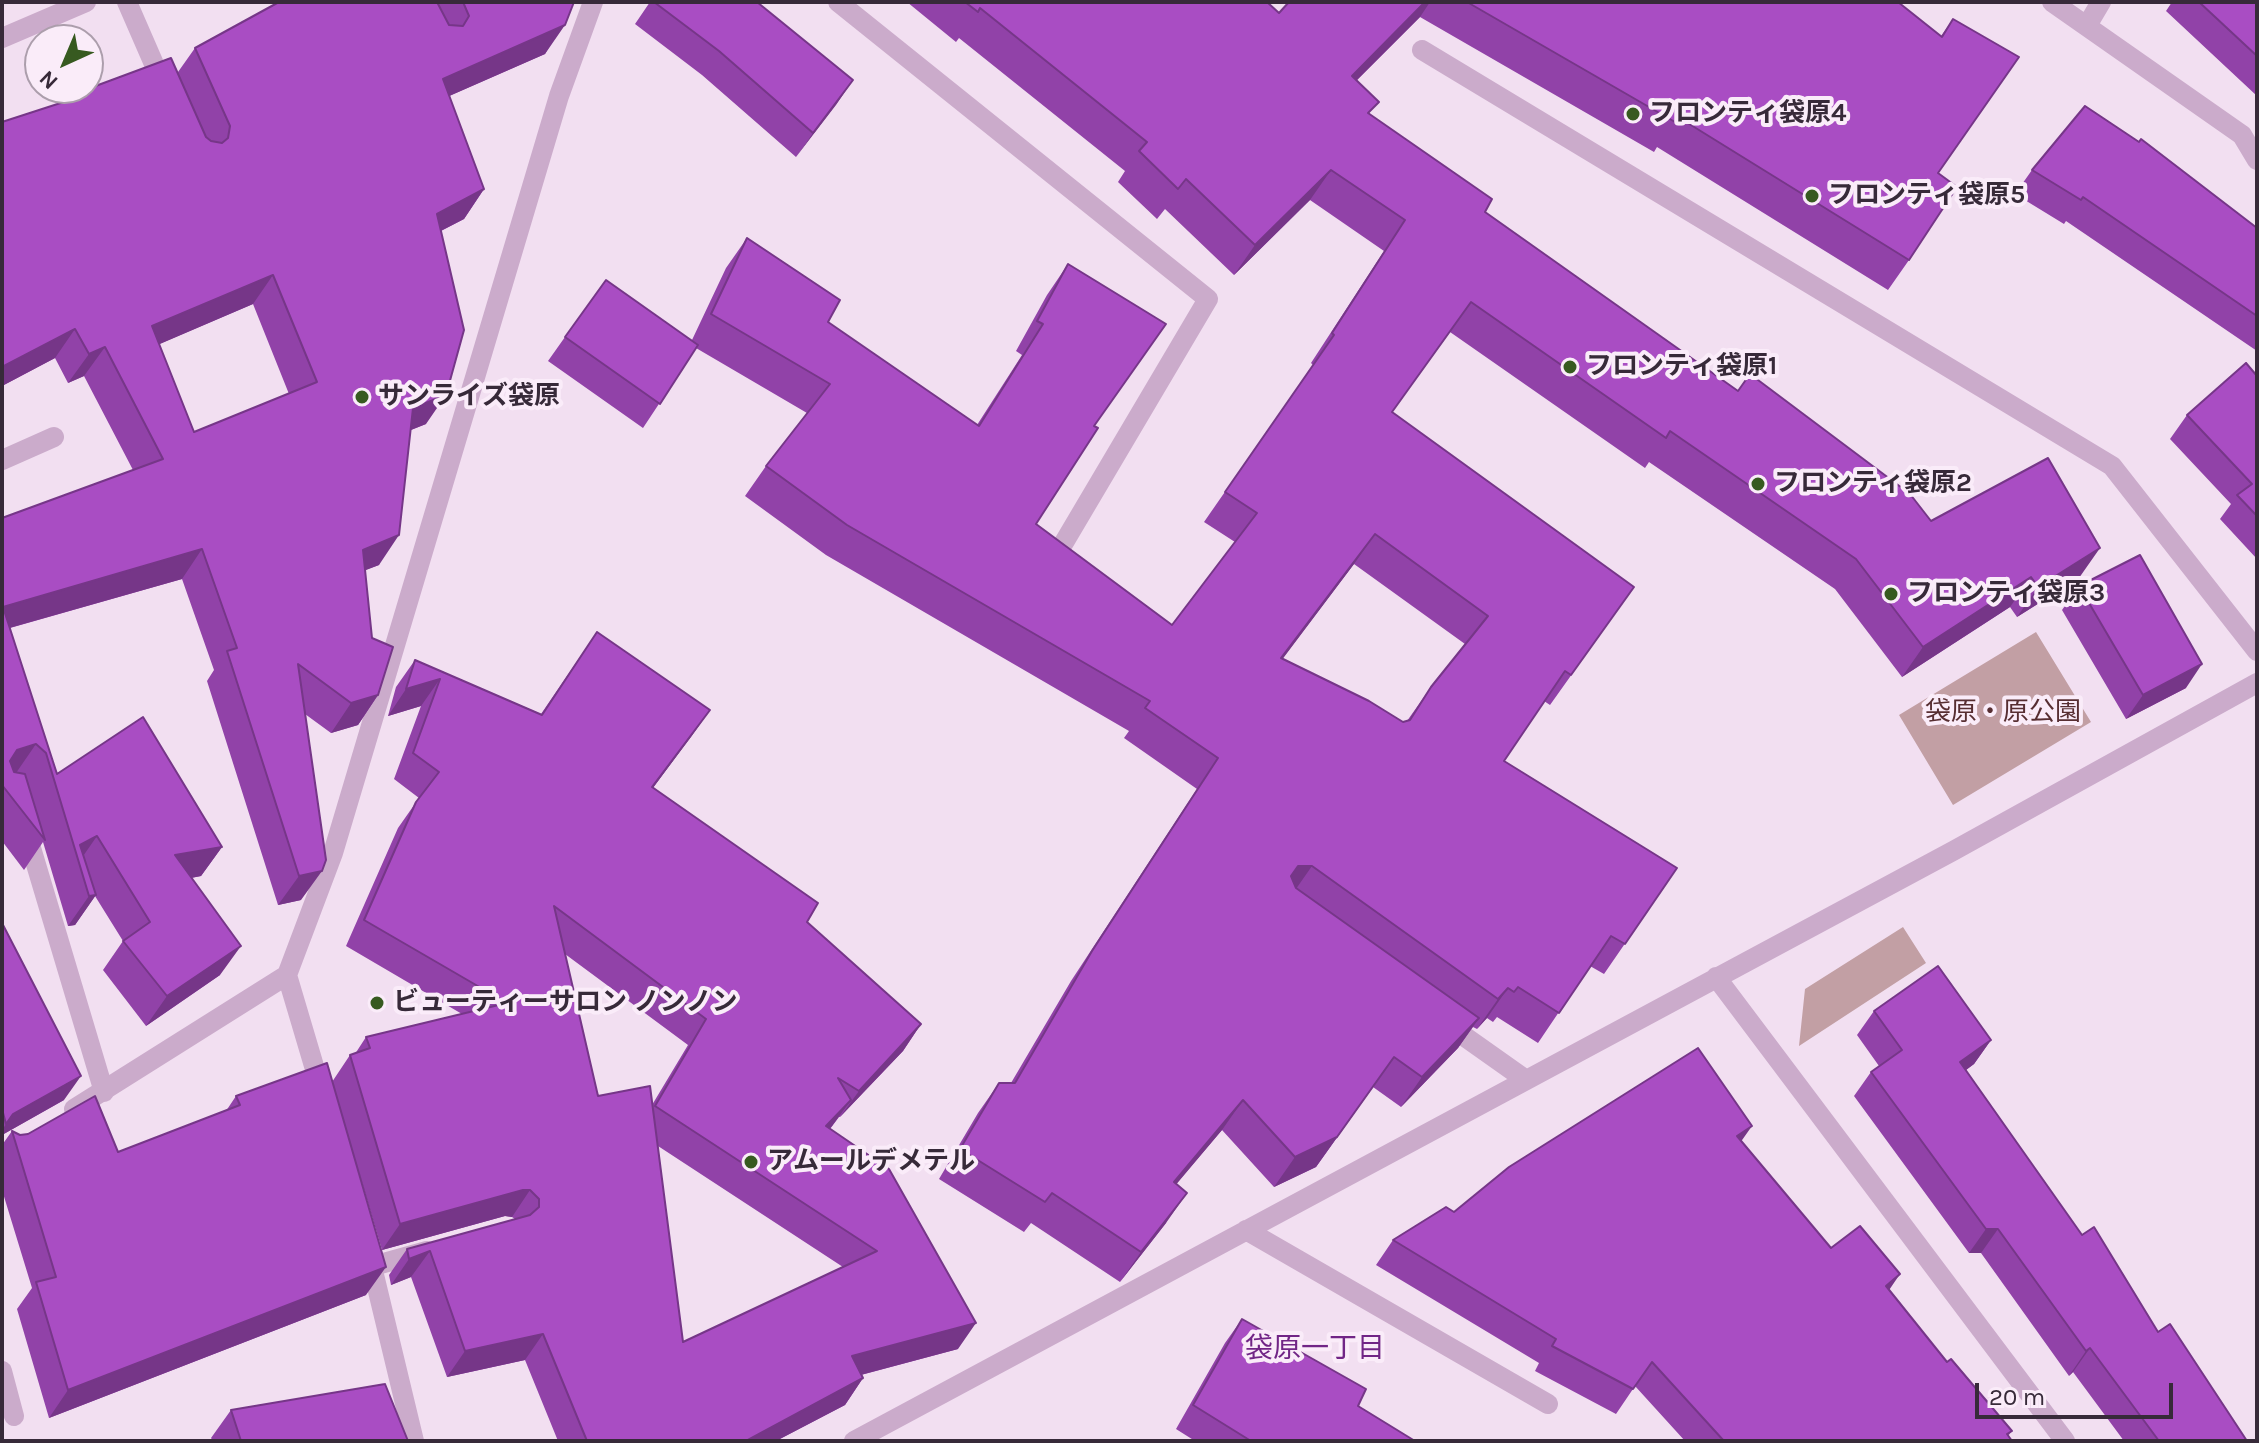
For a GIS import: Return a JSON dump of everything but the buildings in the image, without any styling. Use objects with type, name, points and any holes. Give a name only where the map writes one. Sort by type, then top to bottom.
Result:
[{"type":"street","points":[[2,38],[86,2]]},
{"type":"street","points":[[127,2],[171,103]]},
{"type":"street","points":[[53,1121],[287,975],[333,853],[550,125],[593,2]]},
{"type":"street","points":[[838,2],[1208,299],[1056,556]]},
{"type":"street","points":[[2052,2],[2088,24],[2242,135],[2257,160]]},
{"type":"street","points":[[2088,24],[2101,2]]},
{"type":"street","points":[[1422,50],[2112,466],[2257,651]]},
{"type":"street","points":[[2,460],[54,437]]},
{"type":"street","points":[[854,1441],[2257,683]]},
{"type":"street","points":[[22,816],[104,1092]]},
{"type":"street","points":[[287,975],[326,1107]]},
{"type":"street","points":[[1716,977],[2065,1441]]},
{"type":"street","points":[[1424,1007],[1526,1080]]},
{"type":"street","points":[[1246,1230],[1548,1404]]},
{"type":"street","points":[[365,1238],[414,1441]]},
{"type":"street","points":[[373,1266],[448,1245]]},
{"type":"street","points":[[2,1371],[14,1416]]},
{"type":"green space","name":"袋原・原公園","points":[[2036,632],[2091,722],[1953,805],[1899,715]]},
{"type":"green space","points":[[1903,927],[1926,963],[1799,1046],[1805,989]]},
{"type":"place","name":"フロンティ袋原4","points":[[1633,114]]},
{"type":"place","name":"フロンティ袋原5","points":[[1812,196]]},
{"type":"place","name":"フロンティ袋原1","points":[[1570,367]]},
{"type":"place","name":"サンライズ袋原","points":[[362,397]]},
{"type":"place","name":"フロンティ袋原2","points":[[1758,484]]},
{"type":"place","name":"フロンティ袋原3","points":[[1891,594]]},
{"type":"place","name":"ビューティーサロン ノンノン","points":[[377,1003]]},
{"type":"place","name":"アムールデメテル","points":[[751,1162]]},
{"type":"district","name":"袋原一丁目","points":[[1315,1349]]}]
